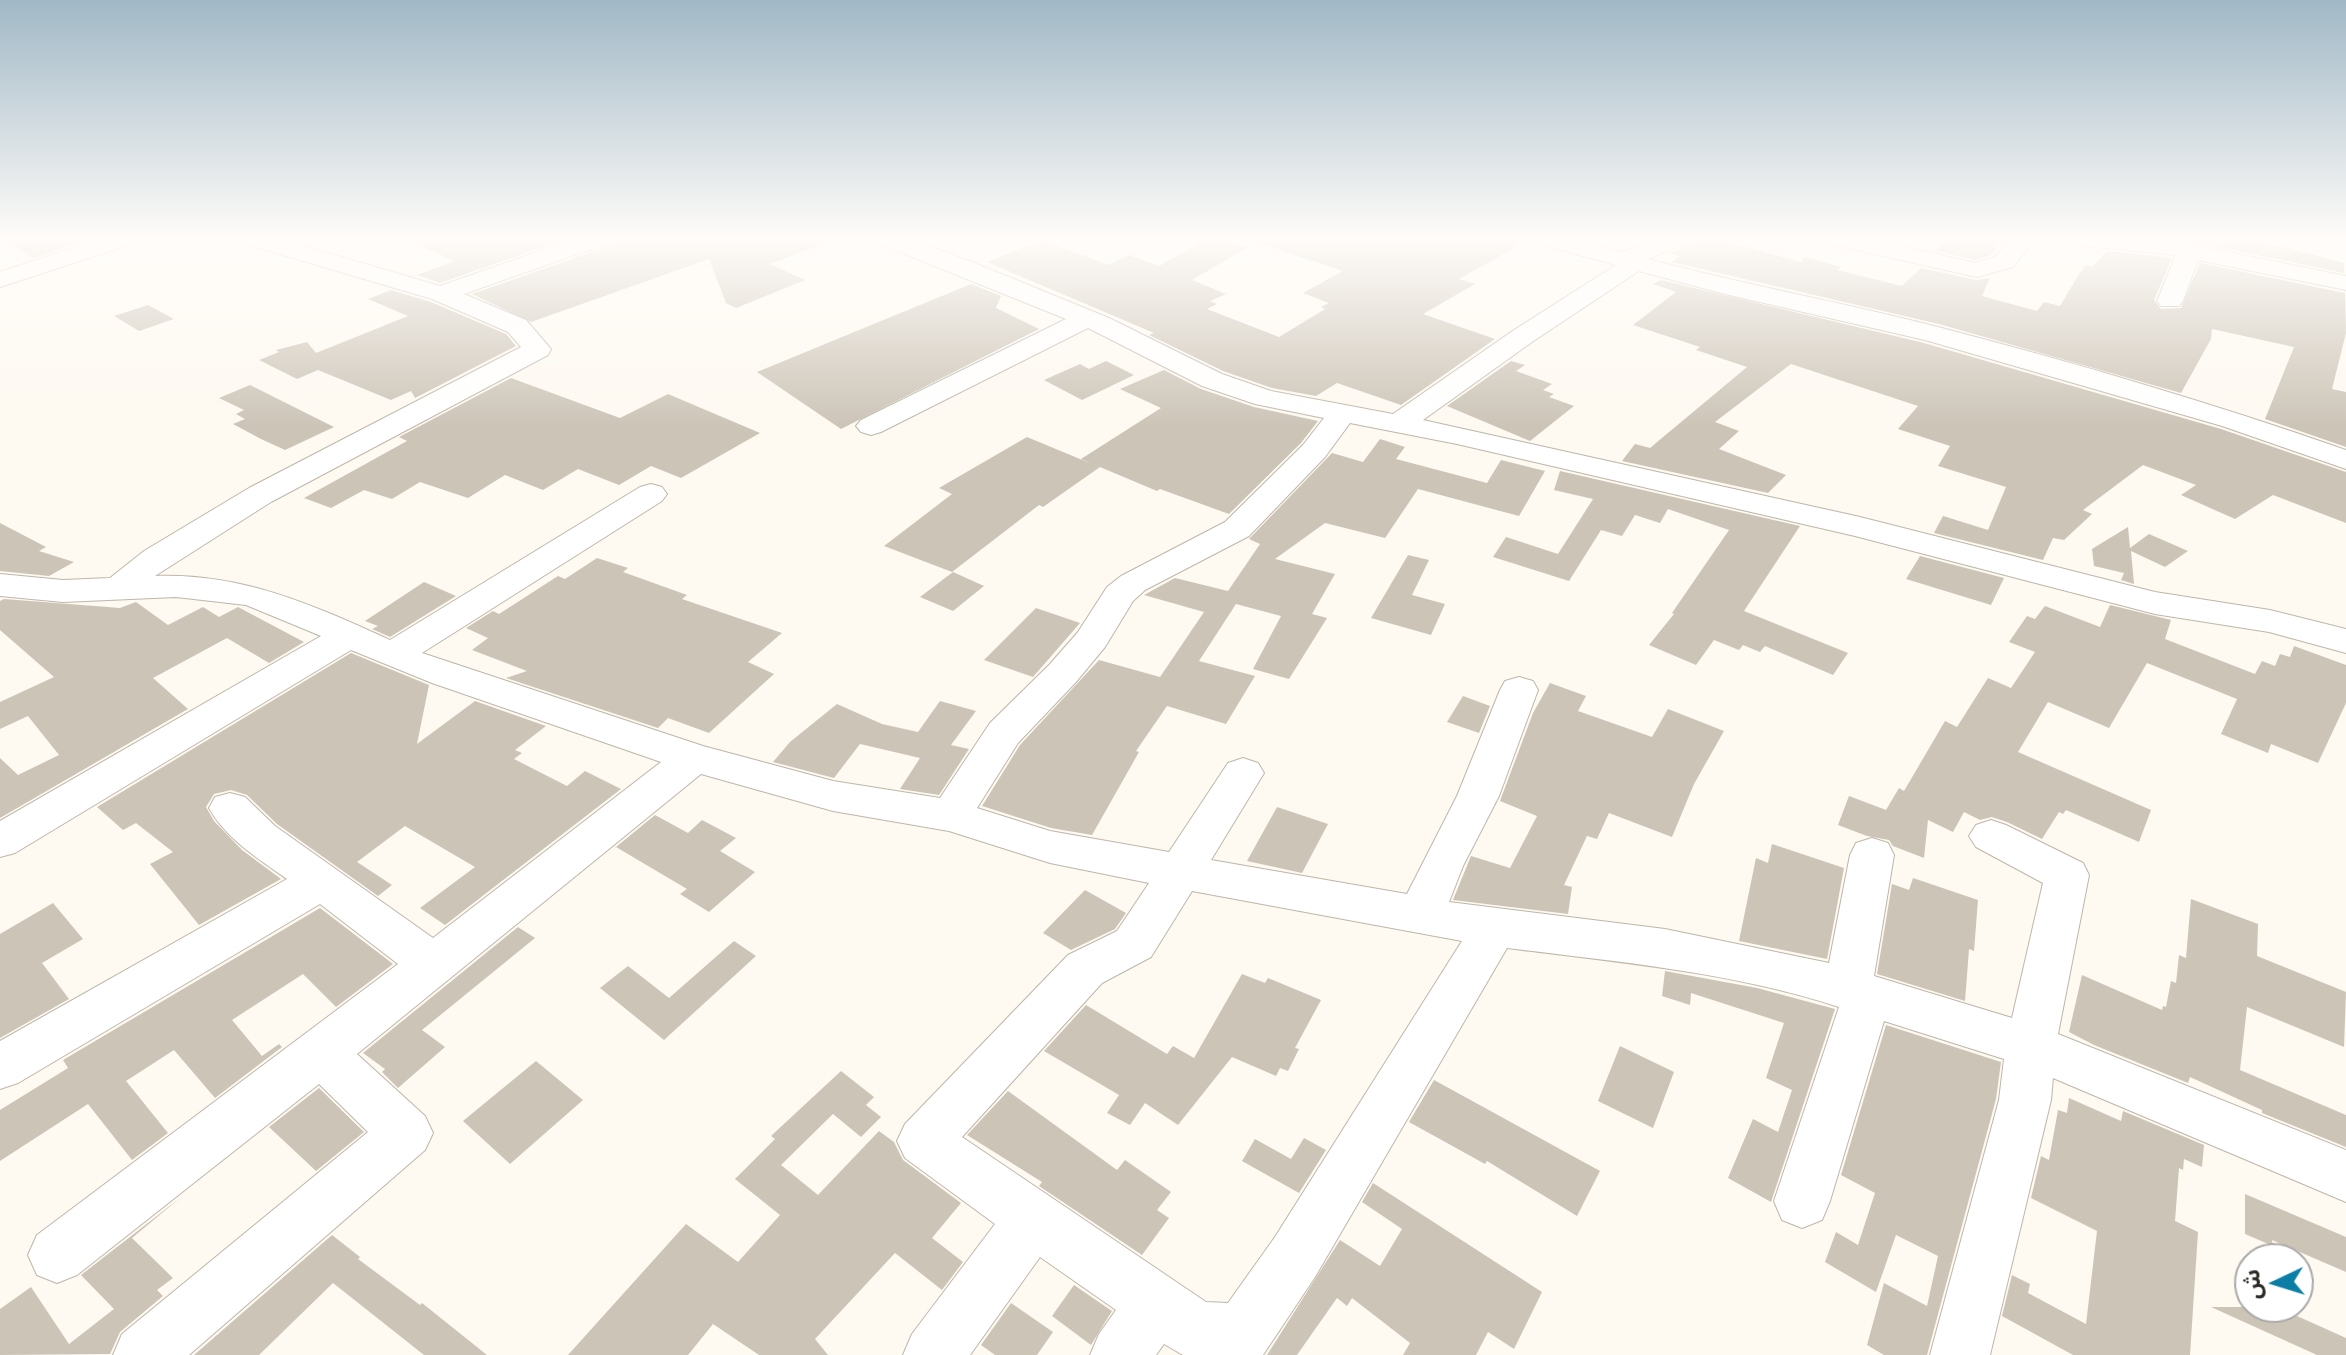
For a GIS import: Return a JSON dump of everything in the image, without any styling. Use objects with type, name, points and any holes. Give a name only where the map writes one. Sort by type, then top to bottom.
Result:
[{"type":"street","points":[[121,587],[156,558],[260,495],[538,349],[517,326],[456,300]]},
{"type":"street","points":[[1042,300],[1212,380],[1265,398],[1398,424],[1860,527],[2155,603],[2270,621],[2346,641]]},
{"type":"street","points":[[1398,424],[1575,300]]},
{"type":"street","points":[[1784,300],[1931,333],[2232,420],[2346,460]]},
{"type":"street","points":[[871,426],[1086,319]]},
{"type":"street","points":[[951,816],[1004,733],[1092,639],[1119,595],[1133,583],[1237,529],[1314,451],[1343,413]]},
{"type":"street","points":[[392,655],[651,494]]},
{"type":"street","points":[[0,585],[63,591],[176,586],[252,595],[351,634],[392,655],[694,758],[833,796],[951,816],[1050,847],[1495,928],[1665,948],[1858,991],[2031,1046],[2346,1176]]},
{"type":"street","points":[[0,841],[351,634]]},
{"type":"street","points":[[1421,915],[1441,866],[1478,796],[1519,690]]},
{"type":"street","points":[[57,1255],[321,1053],[694,758]]},
{"type":"street","points":[[1243,773],[1134,944],[1085,969],[924,1141],[1197,1331],[1249,1344],[1295,1257],[1495,928]]},
{"type":"street","points":[[230,808],[260,837],[433,964]]},
{"type":"street","points":[[1960,1355],[2025,1100],[2031,1046],[2067,875],[1991,836]]},
{"type":"street","points":[[1802,1201],[1858,991],[1872,855]]},
{"type":"street","points":[[0,1067],[322,881]]},
{"type":"street","points":[[143,1355],[406,1133],[321,1053]]},
{"type":"street","points":[[933,1355],[1034,1219]]},
{"type":"street","points":[[1120,1355],[1156,1303]]},
{"type":"building","points":[[371,300],[431,302],[506,334],[516,346],[415,398],[411,391],[391,400],[318,370],[297,379],[259,360],[279,352],[276,350],[307,342],[316,353],[408,316]]},
{"type":"building","points":[[485,300],[592,300],[531,322]]},
{"type":"building","points":[[725,300],[755,300],[736,308]]},
{"type":"building","points":[[932,300],[999,300],[996,308],[1039,329],[841,429],[757,372]]},
{"type":"building","points":[[1077,300],[1212,300],[1217,304],[1207,309],[1279,337],[1325,309],[1321,307],[1329,303],[1322,300],[1447,300],[1423,314],[1495,339],[1401,405],[1337,383],[1316,396],[1272,388],[1223,371],[1149,335],[1154,333]]},
{"type":"building","points":[[1665,300],[1745,300],[1924,343],[2221,429],[2346,472],[2346,523],[2273,495],[2235,519],[2181,495],[2196,485],[2143,465],[2083,510],[2092,514],[2064,540],[2053,538],[2043,560],[1934,533],[1943,516],[1988,530],[2006,487],[1938,466],[1950,446],[1898,429],[1918,406],[1791,364],[1715,422],[1739,431],[1719,449],[1786,475],[1768,493],[1622,461],[1635,444],[1650,448],[1747,367],[1696,350],[1700,347],[1633,325]]},
{"type":"building","points":[[1837,300],[1998,300],[2037,311],[2044,302],[2060,306],[2063,300],[2154,300],[2161,309],[2181,308],[2184,300],[2345,300],[2346,333],[2332,389],[2346,392],[2346,447],[2265,419],[2294,347],[2212,329],[2211,339],[2181,393],[1939,324]]},
{"type":"building","points":[[148,305],[174,319],[139,331],[114,316]]},
{"type":"building","points":[[1106,361],[1134,375],[1082,400],[1044,380],[1080,364],[1089,369]]},
{"type":"building","points":[[1511,361],[1525,365],[1516,371],[1552,384],[1543,390],[1554,394],[1549,397],[1574,406],[1530,441],[1447,406]]},
{"type":"building","points":[[1164,370],[1201,389],[1254,407],[1318,421],[1301,443],[1229,514],[1160,489],[1157,491],[1100,467],[1043,507],[1039,505],[952,572],[884,546],[952,494],[939,488],[1027,437],[1092,464],[1081,459],[1161,408],[1120,389]]},
{"type":"building","points":[[511,378],[620,418],[668,394],[760,433],[681,478],[651,466],[619,485],[578,469],[543,490],[505,475],[468,498],[420,482],[392,499],[364,490],[331,508],[304,498],[407,441],[399,437]]},
{"type":"building","points":[[250,385],[334,427],[285,450],[261,439],[233,424],[245,419],[236,414],[244,410],[219,398]]},
{"type":"building","points":[[1380,439],[1405,447],[1396,459],[1487,483],[1501,460],[1545,471],[1519,516],[1418,489],[1385,538],[1325,523],[1275,559],[1335,574],[1312,614],[1327,618],[1289,679],[1253,669],[1281,616],[1236,604],[1199,661],[1255,676],[1226,724],[1167,706],[1136,751],[1139,752],[1092,835],[1051,828],[982,806],[1020,745],[1099,660],[1160,677],[1204,612],[1144,595],[1175,578],[1228,591],[1260,544],[1249,539],[1332,453],[1363,462]]},
{"type":"building","points":[[1560,471],[1800,526],[1744,611],[1848,653],[1833,675],[1765,646],[1760,652],[1743,645],[1739,650],[1714,640],[1696,665],[1649,645],[1674,614],[1729,530],[1668,509],[1660,523],[1635,515],[1622,536],[1601,530],[1569,581],[1493,557],[1506,537],[1558,554],[1593,499],[1554,490]]},
{"type":"building","points":[[0,523],[46,547],[39,551],[74,562],[49,576],[0,571]]},
{"type":"building","points":[[2128,527],[2130,548],[2149,534],[2188,551],[2165,567],[2131,551],[2134,584],[2121,580],[2124,573],[2094,566],[2092,549]]},
{"type":"building","points":[[1408,555],[1429,560],[1412,595],[1445,604],[1431,635],[1371,618]]},
{"type":"building","points":[[1920,556],[2004,578],[1991,605],[1906,579]]},
{"type":"building","points":[[597,558],[628,568],[623,572],[687,595],[682,599],[782,633],[748,662],[774,674],[709,733],[668,718],[658,728],[506,678],[527,671],[472,650],[488,638],[466,628],[493,611],[499,614],[558,576],[565,579]]},
{"type":"building","points":[[953,572],[984,586],[953,611],[920,597]]},
{"type":"building","points":[[424,582],[456,596],[390,637],[372,629],[378,626],[365,621]]},
{"type":"building","points":[[0,601],[120,608],[136,602],[168,625],[203,607],[219,617],[238,607],[304,642],[269,663],[227,638],[153,678],[188,709],[0,818],[0,758],[18,775],[59,755],[28,716],[0,729],[0,702],[54,677],[0,630]]},
{"type":"building","points":[[2110,605],[2171,620],[2165,639],[2255,674],[2262,661],[2275,666],[2280,654],[2290,657],[2294,646],[2346,665],[2346,703],[2318,763],[2271,744],[2268,753],[2221,734],[2237,699],[2147,663],[2109,728],[2048,702],[2018,752],[2151,810],[2139,842],[2066,810],[2063,814],[2059,812],[2042,839],[2007,822],[1992,817],[1980,820],[1964,812],[1953,832],[1928,820],[1924,858],[1893,846],[1889,840],[1838,825],[1849,796],[1886,810],[1899,788],[1904,791],[1945,721],[1957,727],[1988,678],[2011,688],[2035,652],[2009,642],[2027,616],[2035,619],[2045,606],[2100,627]]},
{"type":"building","points":[[1036,608],[1080,623],[1033,677],[984,660]]},
{"type":"building","points":[[351,653],[429,685],[417,744],[475,701],[546,726],[515,750],[522,753],[514,759],[567,786],[585,771],[621,789],[445,925],[420,908],[475,867],[405,826],[357,862],[392,885],[378,896],[277,824],[247,795],[231,790],[214,794],[206,807],[214,821],[242,850],[281,879],[199,925],[150,864],[173,852],[136,823],[123,830],[97,807]]},
{"type":"building","points":[[1550,683],[1586,696],[1578,711],[1652,737],[1668,709],[1724,731],[1694,784],[1672,837],[1609,813],[1597,839],[1587,836],[1564,885],[1572,887],[1568,914],[1453,900],[1471,856],[1510,868],[1537,816],[1500,801],[1533,713]]},
{"type":"building","points":[[1463,696],[1490,706],[1479,733],[1447,722]]},
{"type":"building","points":[[940,701],[976,711],[951,745],[969,749],[939,795],[900,789],[920,758],[860,744],[834,778],[773,762],[790,742],[837,704],[882,724],[918,732]]},
{"type":"building","points":[[1277,807],[1328,824],[1302,873],[1247,861]]},
{"type":"building","points":[[655,815],[688,833],[702,820],[736,838],[720,851],[755,872],[709,912],[680,894],[687,889],[616,847]]},
{"type":"building","points":[[1772,844],[1844,868],[1827,959],[1739,941],[1756,858],[1768,863]]},
{"type":"building","points":[[1913,878],[1978,900],[1974,951],[1969,949],[1965,1001],[1877,974],[1892,884],[1909,890]]},
{"type":"building","points":[[1085,890],[1126,913],[1115,929],[1071,950],[1043,933]]},
{"type":"building","points":[[2191,899],[2258,924],[2257,956],[2346,992],[2344,1047],[2247,1007],[2240,1070],[2346,1115],[2346,1147],[2262,1113],[2262,1110],[2190,1077],[2188,1083],[2069,1032],[2082,975],[2162,1010],[2163,1006],[2166,1007],[2171,981],[2176,983],[2179,955],[2186,958]]},
{"type":"building","points":[[53,903],[83,939],[42,963],[69,999],[0,1038],[0,934]]},
{"type":"building","points":[[320,908],[393,964],[336,1007],[303,974],[232,1020],[262,1056],[279,1044],[282,1047],[215,1098],[174,1050],[126,1081],[168,1133],[132,1160],[88,1104],[0,1161],[0,1110],[68,1068],[63,1060]]},
{"type":"building","points":[[518,927],[535,938],[422,1030],[445,1047],[398,1088],[382,1072],[385,1069],[363,1053]]},
{"type":"building","points":[[734,941],[756,956],[664,1040],[600,988],[628,966],[669,998]]},
{"type":"building","points":[[1665,971],[1757,988],[1835,1009],[1771,1202],[1728,1178],[1753,1119],[1778,1132],[1792,1090],[1766,1078],[1784,1023],[1691,993],[1690,1005],[1662,996]]},
{"type":"building","points":[[1242,974],[1265,983],[1268,978],[1321,1000],[1295,1048],[1299,1049],[1288,1071],[1280,1068],[1276,1076],[1232,1057],[1178,1125],[1145,1103],[1130,1125],[1107,1113],[1119,1095],[1044,1051],[1086,1005],[1167,1054],[1173,1046],[1194,1058]]},
{"type":"building","points":[[1886,1025],[2001,1062],[1996,1099],[1927,1355],[1884,1355],[1867,1345],[1884,1283],[1927,1306],[1938,1256],[1896,1235],[1876,1292],[1825,1262],[1836,1232],[1858,1245],[1875,1193],[1841,1175]]},
{"type":"building","points":[[1620,1046],[1674,1072],[1653,1128],[1598,1101]]},
{"type":"building","points":[[536,1061],[583,1100],[510,1164],[463,1121]]},
{"type":"building","points":[[841,1071],[874,1097],[866,1105],[881,1117],[861,1137],[833,1114],[781,1165],[818,1195],[879,1131],[894,1142],[903,1160],[961,1203],[932,1238],[963,1262],[942,1290],[895,1253],[815,1339],[828,1355],[759,1355],[713,1324],[688,1355],[568,1355],[686,1224],[738,1262],[780,1215],[735,1179],[775,1139],[771,1136]]},
{"type":"building","points":[[1434,1080],[1600,1171],[1577,1216],[1487,1161],[1485,1164],[1409,1122]]},
{"type":"building","points":[[319,1088],[364,1132],[316,1171],[269,1127]]},
{"type":"building","points":[[1008,1091],[1117,1170],[1125,1160],[1171,1192],[1157,1210],[1169,1218],[1142,1255],[1039,1186],[1042,1182],[967,1135]]},
{"type":"building","points":[[2069,1098],[2121,1121],[2123,1111],[2204,1145],[2202,1167],[2184,1159],[2183,1170],[2179,1168],[2175,1221],[2198,1232],[2190,1355],[2073,1355],[2002,1316],[2012,1275],[2030,1284],[2028,1293],[2086,1324],[2097,1231],[2031,1198],[2041,1156],[2049,1160],[2058,1110],[2067,1113]]},
{"type":"building","points":[[1304,1138],[1326,1150],[1299,1193],[1242,1161],[1255,1139],[1291,1159]]},
{"type":"building","points":[[1373,1183],[1542,1292],[1514,1349],[1488,1332],[1476,1355],[1403,1355],[1410,1343],[1352,1298],[1347,1306],[1337,1298],[1297,1355],[1267,1355],[1340,1240],[1380,1266],[1402,1229],[1362,1202]]},
{"type":"building","points":[[2245,1194],[2346,1237],[2346,1272],[2314,1258],[2314,1243],[2279,1243],[2272,1240],[2272,1243],[2266,1243],[2245,1234]]},
{"type":"building","points":[[180,1198],[132,1238],[173,1278],[157,1290],[163,1296],[120,1332],[110,1354],[0,1355],[0,1309],[31,1287],[69,1344],[114,1309],[81,1275]]},
{"type":"building","points":[[332,1235],[360,1257],[358,1259],[420,1305],[422,1303],[487,1355],[424,1355],[333,1283],[259,1355],[194,1355]]},
{"type":"building","points":[[1074,1285],[1112,1311],[1091,1345],[1052,1316]]},
{"type":"building","points":[[1011,1303],[1053,1332],[1037,1355],[995,1355],[981,1345]]},
{"type":"building","points":[[2211,1307],[2234,1307],[2234,1317]]},
{"type":"building","points":[[2246,1323],[2313,1323],[2346,1338],[2346,1355],[2317,1355]]}]
